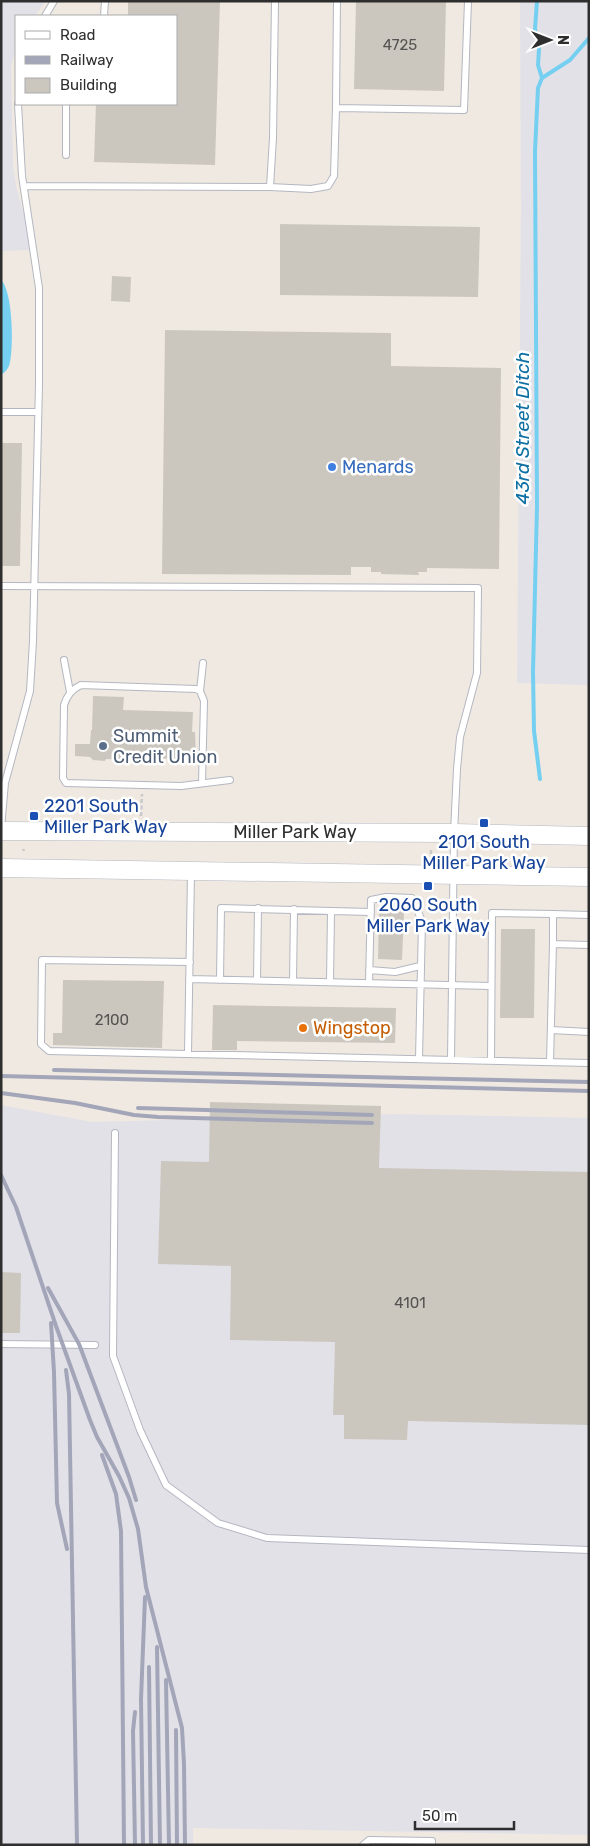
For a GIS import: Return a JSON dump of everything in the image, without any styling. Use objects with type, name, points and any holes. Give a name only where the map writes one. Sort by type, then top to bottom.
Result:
[{"type":"main road","name":"Miller Park Way","points":[[1,830],[454,833],[589,836]]},
{"type":"main road","points":[[1,868],[589,876]]},
{"type":"lane","points":[[45,15],[54,1]]},
{"type":"lane","points":[[104,15],[105,1]]},
{"type":"lane","points":[[270,187],[275,1]]},
{"type":"lane","points":[[24,186],[270,187],[311,189],[328,186],[334,176],[337,1]]},
{"type":"lane","points":[[336,108],[464,110],[468,1]]},
{"type":"lane","points":[[1,830],[5,783],[30,691],[33,641],[39,288],[24,186],[18,105]]},
{"type":"lane","points":[[66,105],[66,155]]},
{"type":"lane","points":[[1,412],[38,412]]},
{"type":"lane","points":[[1,586],[478,588],[477,673],[460,737],[454,833],[451,1060]]},
{"type":"lane","points":[[64,660],[70,692]]},
{"type":"lane","points":[[202,663],[200,691],[204,701],[202,783]]},
{"type":"lane","points":[[200,691],[196,689],[81,685],[70,692],[64,705],[63,778],[66,783],[181,786],[230,780]]},
{"type":"lane","points":[[188,1054],[191,871]]},
{"type":"lane","points":[[369,983],[371,900],[386,897],[412,898],[422,921],[418,1059]]},
{"type":"lane","points":[[220,980],[221,908],[371,912]]},
{"type":"lane","points":[[257,980],[258,908]]},
{"type":"lane","points":[[294,910],[294,982]]},
{"type":"lane","points":[[330,982],[331,911]]},
{"type":"lane","points":[[491,1061],[492,913],[589,915]]},
{"type":"lane","points":[[550,1062],[553,914]]},
{"type":"lane","points":[[553,944],[589,945]]},
{"type":"lane","points":[[190,962],[42,960],[41,1044],[49,1051],[589,1063]]},
{"type":"lane","points":[[369,970],[395,972],[420,966]]},
{"type":"lane","points":[[189,979],[492,986]]},
{"type":"lane","points":[[551,1030],[589,1032]]},
{"type":"lane","points":[[115,1133],[113,1356],[140,1430],[166,1485],[218,1523],[267,1538],[589,1550]]},
{"type":"lane","points":[[1,1344],[95,1345]]},
{"type":"lane","points":[[363,1845],[369,1840],[432,1841],[432,1845]]},
{"type":"path","points":[[141,816],[143,785]]},
{"type":"shaded area","points":[[1,1],[46,1],[36,15],[15,15],[15,52],[11,66],[13,166],[30,250],[1,251]]},
{"type":"shaded area","points":[[520,1],[589,1],[589,685],[517,683],[521,209]]},
{"type":"shaded area","points":[[1,1105],[92,1122],[395,1114],[589,1118],[589,1835],[193,1828],[193,1845],[1,1845]]},
{"type":"water","points":[[1,280],[5,286],[10,308],[12,347],[9,366],[1,375]]},
{"type":"building","points":[[128,1],[220,1],[215,165],[94,162],[96,105],[178,105],[178,15],[128,15]]},
{"type":"building","points":[[356,1],[446,1],[444,91],[354,89]]},
{"type":"building","points":[[280,224],[480,227],[478,297],[280,295]]},
{"type":"building","points":[[112,276],[131,277],[130,302],[111,301]]},
{"type":"building","name":"Menards","points":[[165,330],[391,333],[391,366],[501,368],[499,569],[427,568],[427,572],[418,572],[419,575],[381,574],[381,572],[371,572],[371,567],[351,567],[351,575],[162,574]]},
{"type":"building","points":[[1,443],[22,443],[20,566],[1,566]]},
{"type":"building","points":[[93,696],[124,697],[123,710],[193,712],[192,732],[195,732],[196,760],[192,762],[179,762],[177,759],[154,758],[154,761],[106,759],[105,761],[75,756],[75,744],[90,744]]},
{"type":"building","points":[[379,911],[404,911],[402,960],[378,959]]},
{"type":"building","points":[[501,929],[535,929],[534,1018],[500,1018]]},
{"type":"building","points":[[63,980],[164,981],[162,1048],[53,1045],[53,1033],[62,1033]]},
{"type":"building","points":[[213,1005],[396,1008],[395,1043],[237,1041],[237,1050],[212,1050]]},
{"type":"building","points":[[210,1102],[381,1106],[379,1168],[589,1172],[589,1425],[408,1421],[407,1440],[344,1439],[344,1415],[333,1415],[335,1342],[230,1340],[231,1266],[158,1264],[161,1161],[209,1162]]},
{"type":"building","points":[[1,1272],[21,1273],[20,1333],[1,1333]]},
{"type":"waterway","name":"43rd Street Ditch","points":[[537,1],[535,29],[539,49],[538,65],[542,78]]},
{"type":"waterway","name":"43rd Street Ditch","points":[[540,779],[534,731],[533,672],[537,506],[535,151],[538,88],[542,78],[570,60],[589,38]]},
{"type":"railway","points":[[54,1070],[589,1082]]},
{"type":"railway","points":[[1,1076],[589,1091]]},
{"type":"railway","points":[[1,1093],[75,1103],[134,1115],[158,1117],[372,1123]]},
{"type":"railway","points":[[138,1108],[372,1115]]},
{"type":"railway","points":[[1,1175],[16,1207],[90,1420],[129,1498],[138,1529],[146,1587],[182,1728],[185,1845]]},
{"type":"railway","points":[[48,1288],[79,1344],[136,1500]]},
{"type":"railway","points":[[51,1323],[57,1503],[67,1549]]},
{"type":"railway","points":[[66,1370],[69,1394],[77,1845]]},
{"type":"railway","points":[[102,1455],[116,1494],[121,1531],[124,1845]]},
{"type":"railway","points":[[143,1845],[141,1699],[145,1597]]},
{"type":"railway","points":[[157,1647],[160,1845]]},
{"type":"railway","points":[[149,1667],[151,1845]]},
{"type":"railway","points":[[166,1680],[169,1845]]},
{"type":"railway","points":[[135,1712],[133,1731],[135,1845]]},
{"type":"railway","points":[[176,1730],[177,1845]]},
{"type":"place","name":"Menards","points":[[332,467]]},
{"type":"place","name":"Summit Credit Union","points":[[103,746]]},
{"type":"place","name":"2201 South Miller Park Way","points":[[34,816]]},
{"type":"place","name":"2101 South Miller Park Way","points":[[484,823]]},
{"type":"place","name":"2060 South Miller Park Way","points":[[428,886]]},
{"type":"place","name":"Wingstop","points":[[303,1028]]}]
